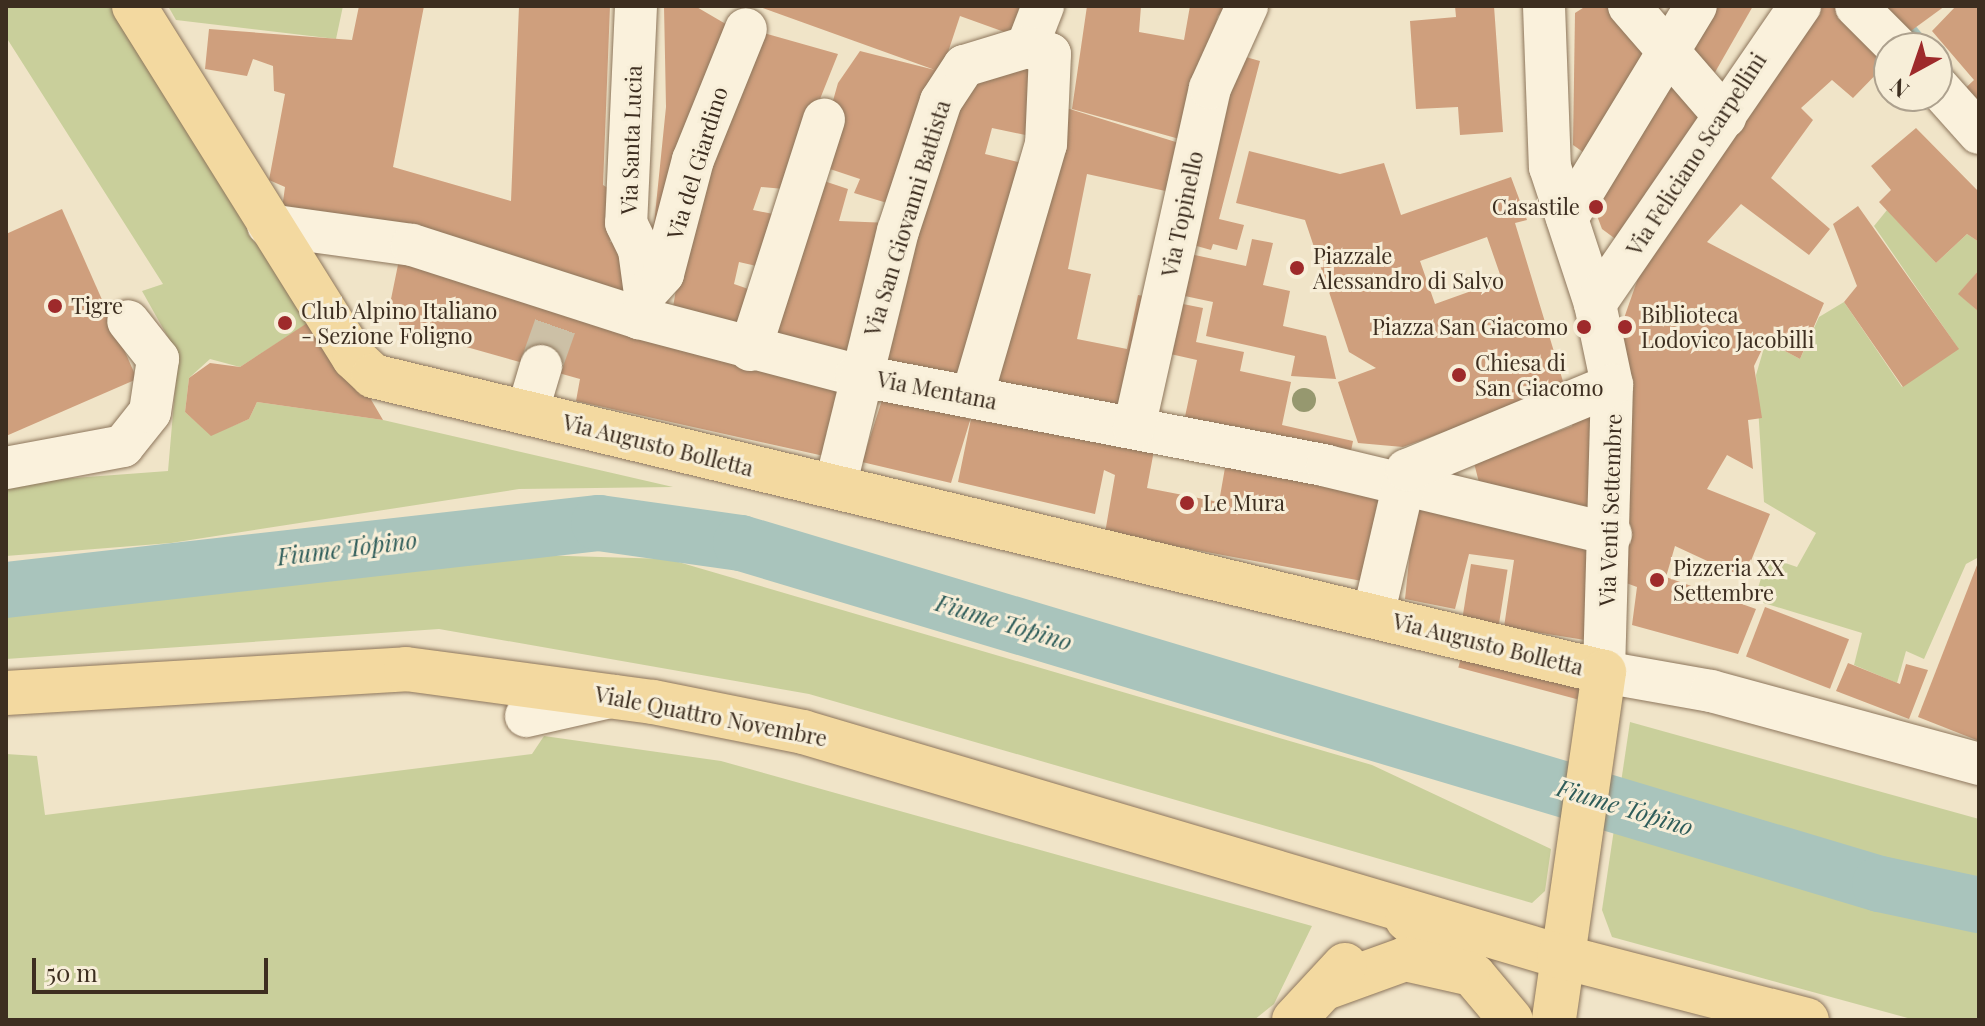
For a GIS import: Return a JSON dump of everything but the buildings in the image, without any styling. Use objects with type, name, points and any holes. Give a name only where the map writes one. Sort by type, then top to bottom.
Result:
[{"type":"main road","name":"Via Augusto Bolletta","points":[[134,6],[268,225],[354,358],[373,376],[1373,616],[1605,653]]},
{"type":"main road","name":"Via Venti Settembre","points":[[1554,1020],[1559,956],[1605,653]]},
{"type":"main road","name":"Viale Quattro Novembre","points":[[6,693],[406,669],[615,695],[803,732],[1559,956],[1807,1020]]},
{"type":"main road","name":"Viale Quattro Novembre","points":[[1393,907],[1474,976],[1511,1020]]},
{"type":"main road","points":[[1294,1020],[1393,907]]},
{"type":"main road","points":[[1325,988],[1405,959],[1474,976]]},
{"type":"street","name":"Via Santa Lucia","points":[[636,6],[626,223],[639,250],[642,306]]},
{"type":"street","points":[[972,397],[1046,144],[1050,54],[1027,47],[1043,6]]},
{"type":"street","name":"Via Topinello","points":[[1134,428],[1210,88],[1247,6]]},
{"type":"street","name":"Via Venti Settembre","points":[[1544,6],[1547,143],[1595,304],[1612,385],[1611,534],[1605,653]]},
{"type":"street","points":[[1629,6],[1725,117]]},
{"type":"street","points":[[1567,218],[1696,6]]},
{"type":"street","name":"Via Feliciano Scarpellini","points":[[1595,304],[1800,6]]},
{"type":"street","points":[[1856,6],[1882,32]]},
{"type":"street","name":"Via del Giardino","points":[[642,306],[663,274],[693,160],[746,29]]},
{"type":"street","name":"Via San Giovanni Battista","points":[[835,487],[898,231],[947,86],[964,66],[1027,47]]},
{"type":"street","points":[[1953,104],[1979,133]]},
{"type":"street","points":[[750,350],[824,120]]},
{"type":"street","name":"Via Mentana","points":[[268,225],[412,245],[565,298],[642,306],[750,350],[861,375],[1134,428],[1611,534]]},
{"type":"street","points":[[6,468],[123,446],[150,412],[158,359],[128,321]]},
{"type":"street","points":[[527,413],[541,366]]},
{"type":"street","points":[[1401,487],[1407,470],[1612,385]]},
{"type":"street","name":"Via Augusto Bolletta","points":[[1373,616],[1401,487]]},
{"type":"street","points":[[1605,653],[1711,691],[1979,764]]},
{"type":"street","points":[[526,716],[615,695]]},
{"type":"green space","points":[[6,6],[128,6],[319,316],[240,367],[210,359],[189,378],[185,412],[211,435],[249,419],[257,402],[383,420],[673,487],[519,489],[171,543],[6,556],[6,483],[168,471],[178,355],[142,291],[163,284],[6,37]]},
{"type":"green space","points":[[168,6],[343,6],[336,39],[176,20]]},
{"type":"green space","points":[[1887,210],[1936,263],[1967,234],[1979,242],[1979,270],[1959,294],[1979,312],[1979,557],[1966,564],[1924,659],[1906,651],[1897,683],[1854,665],[1862,633],[1754,600],[1768,557],[1797,567],[1816,533],[1764,502],[1756,375],[1766,341],[1800,359],[1819,317],[1844,302],[1902,387],[1958,348],[1874,226]]},
{"type":"green space","points":[[497,554],[668,559],[1372,765],[1551,849],[1545,891],[1532,903],[809,694],[439,629],[6,659],[6,615]]},
{"type":"green space","points":[[1630,722],[1979,819],[1979,1020],[1915,1020],[1612,937],[1602,910]]},
{"type":"green space","points":[[544,736],[721,761],[1312,926],[1274,1004],[1254,1020],[6,1020],[6,754],[37,756],[45,815],[532,754]]},
{"type":"waterway","name":"Fiume Topino","points":[[6,590],[599,523],[741,543],[1880,884],[1979,905]]},
{"type":"tunnel","points":[[541,366],[563,304]]},
{"type":"place","name":"Casastile","points":[[1596,207]]},
{"type":"place","name":"Piazzale Alessandro di Salvo","points":[[1297,268]]},
{"type":"place","name":"Tigre","points":[[55,306]]},
{"type":"place","name":"Club Alpino Italiano - Sezione Foligno","points":[[285,323]]},
{"type":"place","name":"Piazza San Giacomo","points":[[1584,327]]},
{"type":"place","name":"Biblioteca Lodovico Jacobilli","points":[[1625,327]]},
{"type":"place","name":"Chiesa di San Giacomo","points":[[1459,375]]},
{"type":"place","name":"Le Mura","points":[[1187,503]]},
{"type":"place","name":"Pizzeria XX Settembre","points":[[1657,580]]}]
